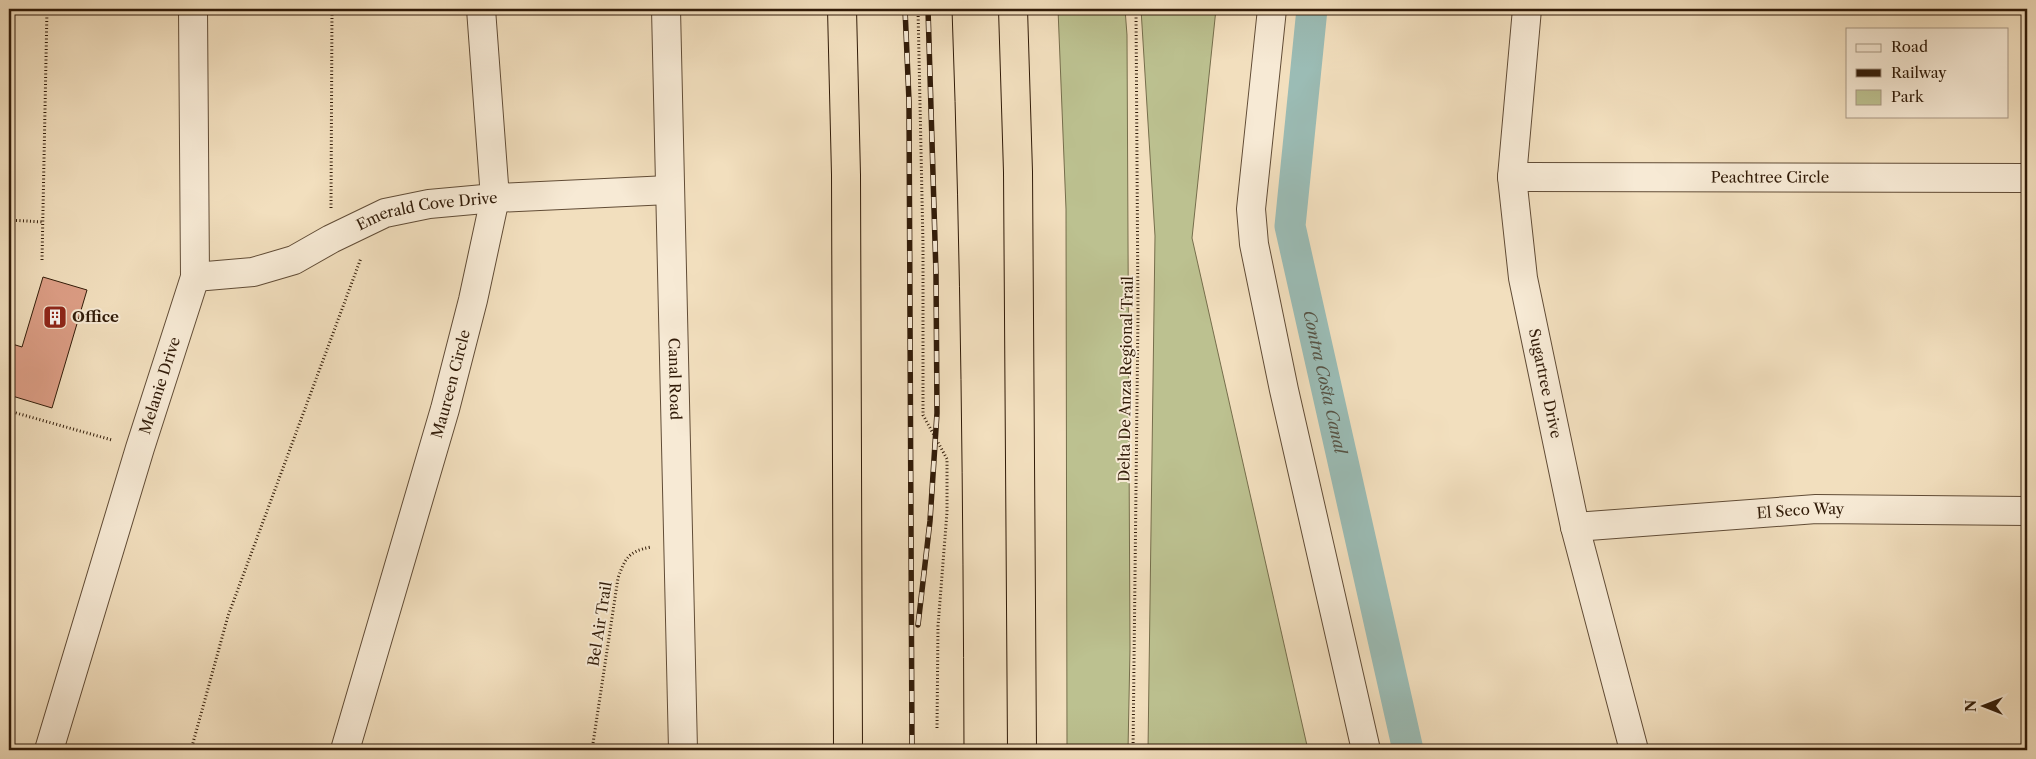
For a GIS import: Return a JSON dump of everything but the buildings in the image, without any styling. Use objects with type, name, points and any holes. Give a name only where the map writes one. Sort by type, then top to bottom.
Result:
[{"type":"highway","points":[[842,9],[846,176],[848,750]]},
{"type":"highway","points":[[1013,9],[1018,172],[1022,750]]},
{"type":"street","name":"Melanie Drive","points":[[48,750],[140,448],[195,278],[193,9]]},
{"type":"street","name":"Maureen Circle","points":[[345,750],[445,409],[474,300],[495,198],[481,9]]},
{"type":"street","name":"Canal Road","points":[[666,9],[683,750]]},
{"type":"street","points":[[1272,9],[1251,209],[1254,244],[1284,390],[1366,750]]},
{"type":"street","name":"Sugartree Drive","points":[[1528,9],[1512,177],[1523,278],[1574,528],[1634,750]]},
{"type":"street","name":"Peachtree Circle","points":[[1512,177],[2027,178]]},
{"type":"street","name":"Emerald Cove Drive","points":[[195,278],[262,269],[294,260],[331,239],[385,213],[429,204],[495,198],[669,190]]},
{"type":"street","name":"El Seco Way","points":[[1574,528],[1816,509],[2027,511]]},
{"type":"path","points":[[42,260],[47,9]]},
{"type":"path","points":[[331,239],[332,9]]},
{"type":"path","points":[[918,9],[923,245],[923,415],[947,459],[947,512],[938,626],[937,728]]},
{"type":"path","name":"Delta De Anza Regional Trail","points":[[1133,750],[1138,314],[1136,9]]},
{"type":"path","points":[[191,750],[228,616],[376,218]]},
{"type":"path","points":[[9,220],[43,222]]},
{"type":"path","points":[[9,411],[140,448]]},
{"type":"path","name":"Bel Air Trail","points":[[592,750],[618,578],[624,559],[638,549],[679,543]]},
{"type":"green space","points":[[1058,9],[1125,9],[1127,35],[1130,649],[1128,750],[1067,750],[1066,209]]},
{"type":"green space","points":[[1141,9],[1216,9],[1192,238],[1308,750],[1148,750],[1155,236]]},
{"type":"waterway","name":"Contra Costa Canal","points":[[1312,9],[1290,226],[1408,750]]},
{"type":"tram line","points":[[952,9],[958,194],[964,750]]},
{"type":"railway","points":[[905,9],[909,101],[912,750]]},
{"type":"railway","points":[[918,625],[930,521],[937,413],[936,274],[928,9]]},
{"type":"place","name":"Office","points":[[55,317]]}]
